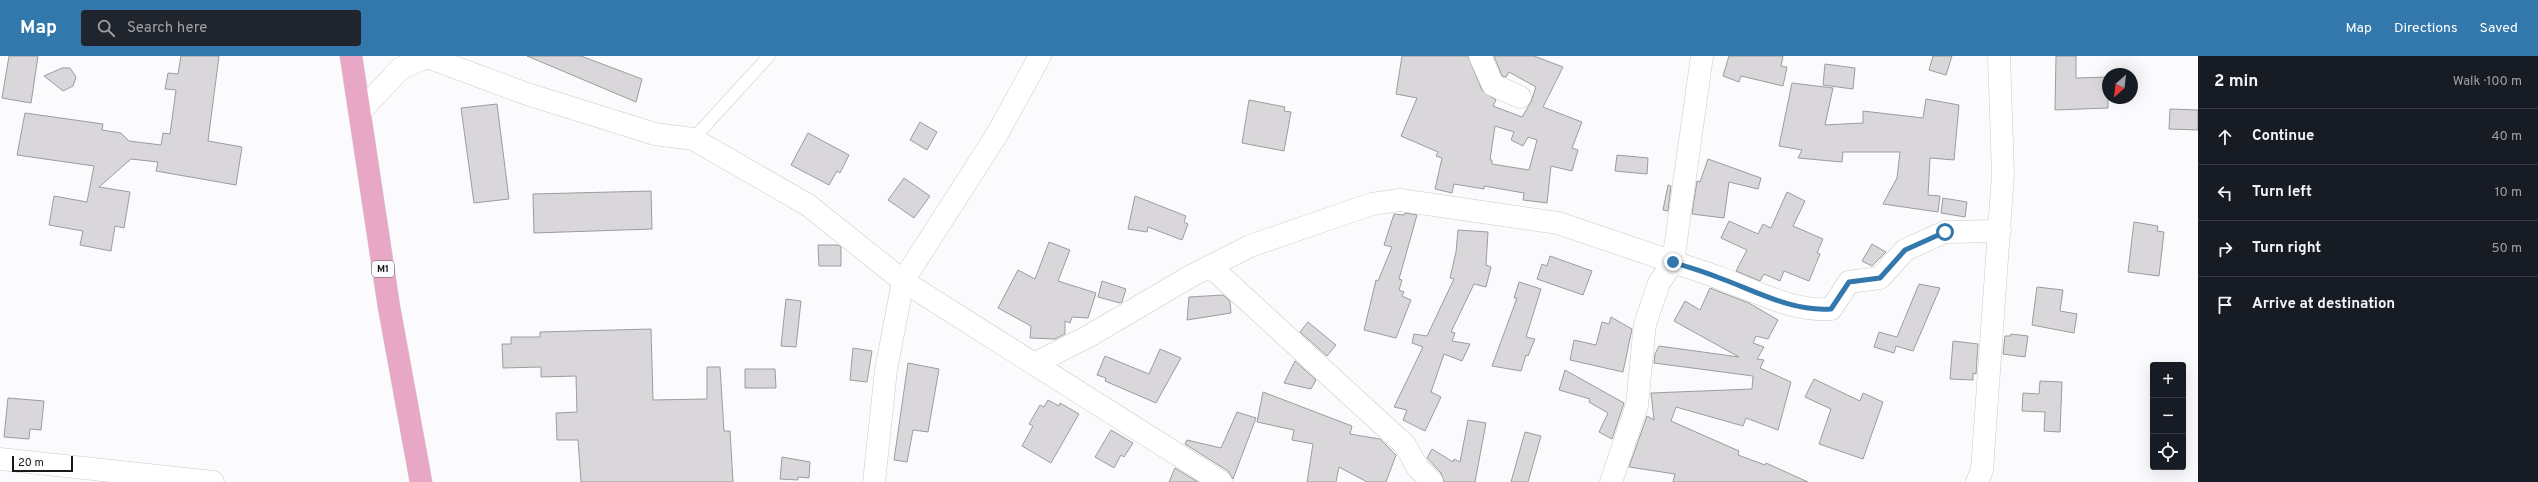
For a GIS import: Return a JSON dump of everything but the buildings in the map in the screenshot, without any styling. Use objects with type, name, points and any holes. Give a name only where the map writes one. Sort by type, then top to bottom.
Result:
[{"type":"highway","name":"M1","points":[[351,56],[389,307],[421,482]]},
{"type":"street","points":[[874,482],[886,370],[902,281],[996,136],[1040,56]]},
{"type":"street","points":[[1480,56],[1493,84],[1520,97]]},
{"type":"street","points":[[1611,482],[1637,405],[1645,324],[1659,284],[1673,262],[1702,56]]},
{"type":"street","points":[[1978,482],[1982,470],[2003,174],[1999,56]]},
{"type":"street","points":[[360,112],[402,68],[427,58],[527,94],[640,130],[693,139],[808,204],[902,281],[1036,363],[1221,482]]},
{"type":"street","points":[[1036,363],[1089,336],[1210,266],[1250,246],[1372,204],[1400,200],[1558,223],[1718,277],[1755,293],[1811,310],[1831,309],[1849,282],[1880,278],[1905,250],[1945,232],[2000,231]]},
{"type":"street","points":[[1210,266],[1405,444],[1418,468],[1432,482]]},
{"type":"street","points":[[0,459],[213,482]]},
{"type":"lane","points":[[693,139],[769,56]]},
{"type":"route","points":[[1673,262],[1718,277],[1755,293],[1811,310],[1831,309],[1849,282],[1880,278],[1905,250],[1945,232]]}]
